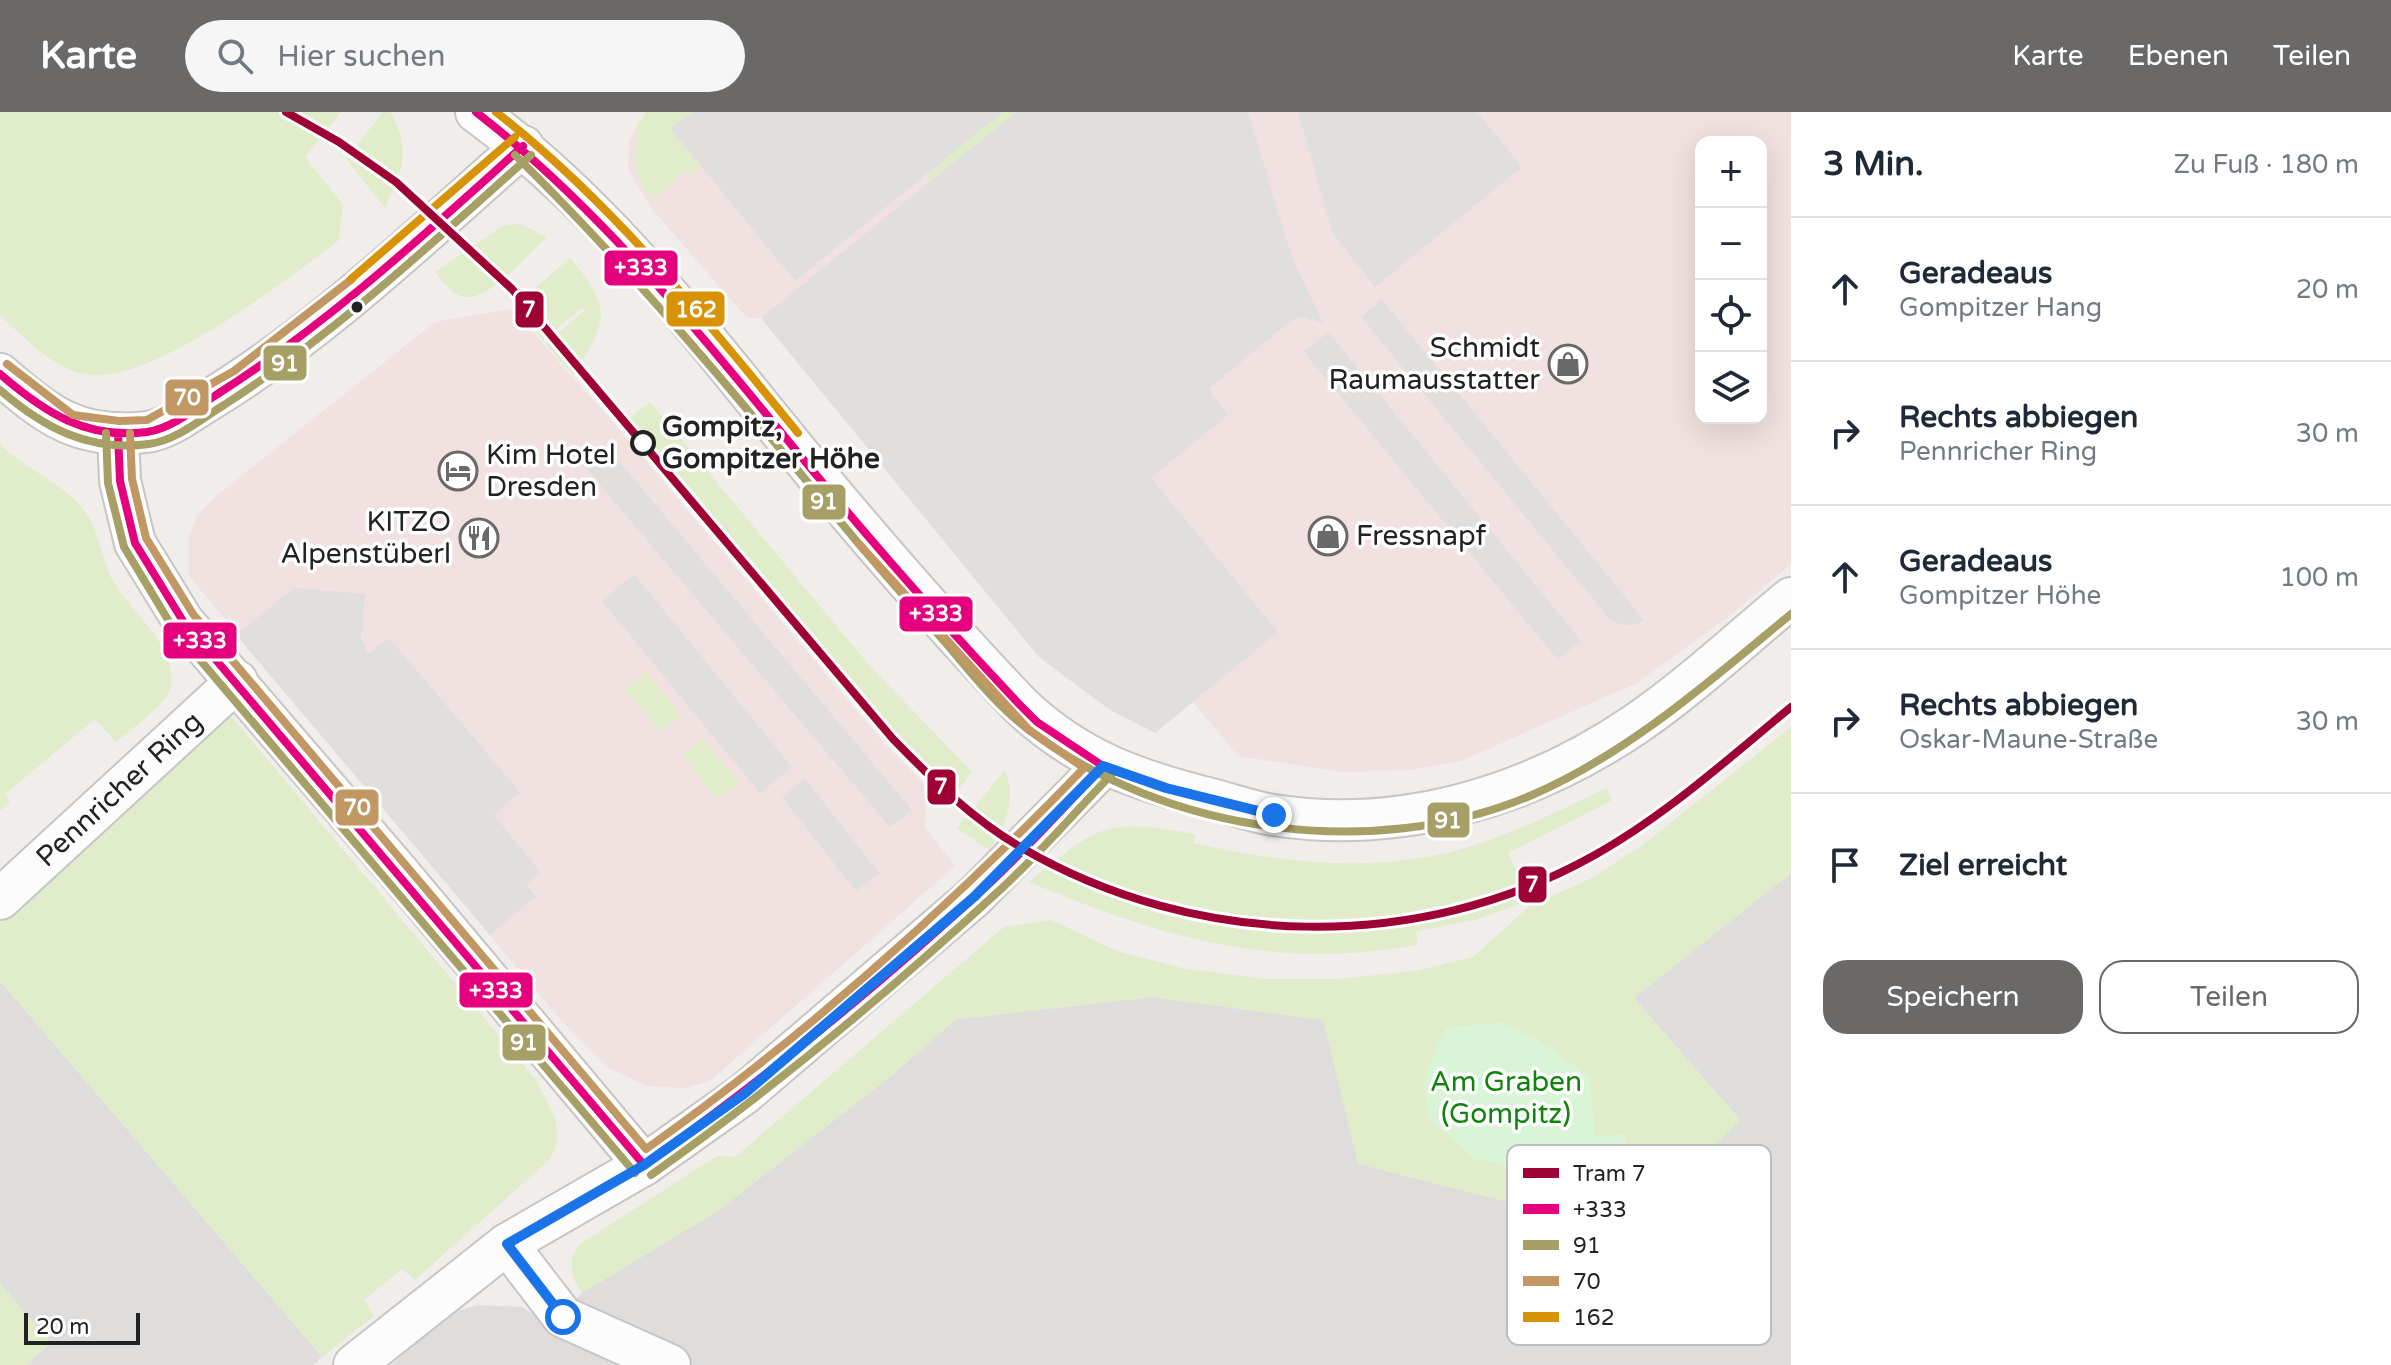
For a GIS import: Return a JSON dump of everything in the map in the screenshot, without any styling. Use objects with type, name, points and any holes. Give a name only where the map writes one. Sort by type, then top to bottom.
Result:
[{"type":"street","points":[[476,112],[523,146],[593,213],[676,303],[871,541],[1021,706],[1037,722],[1103,766],[1166,788],[1274,815],[1372,821],[1448,810],[1524,785],[1616,737],[1791,598]]},
{"type":"street","points":[[0,374],[68,426],[118,433],[150,432],[241,381],[391,261],[523,146]]},
{"type":"street","points":[[118,433],[120,481],[135,543],[183,621],[237,681],[644,1165]]},
{"type":"street","name":"Pennricher Ring","points":[[0,899],[237,681]]},
{"type":"street","points":[[354,1365],[507,1244],[644,1165],[744,1094],[974,897],[1103,766]]},
{"type":"street","points":[[507,1244],[563,1317],[670,1365]]},
{"type":"shaded area","points":[[647,112],[1791,112],[1791,564],[1733,613],[1637,683],[1461,761],[1411,770],[1343,772],[1238,756],[1193,702],[1155,733],[1110,710],[1039,657],[761,318],[747,318],[651,208],[628,168],[630,140]]},
{"type":"shaded area","points":[[692,112],[1003,112],[795,281],[671,129]]},
{"type":"shaded area","points":[[1016,112],[1248,112],[1291,255],[1323,323],[1304,317],[1292,320],[1208,389],[1228,415],[1151,478],[1278,632],[1155,733],[1110,710],[1039,657],[761,318]]},
{"type":"shaded area","points":[[1298,112],[1477,112],[1522,167],[1375,287],[1332,232]]},
{"type":"shaded area","points":[[1382,299],[1644,620],[1632,626],[1612,622],[1361,317]]},
{"type":"shaded area","points":[[512,309],[618,428],[883,742],[927,787],[925,827],[955,866],[710,1081],[685,1088],[647,1086],[609,1068],[559,1018],[189,576],[189,537],[196,517],[215,497],[435,322]]},
{"type":"shaded area","points":[[1328,332],[1581,641],[1558,660],[1304,352]]},
{"type":"shaded area","points":[[608,448],[912,810],[890,827],[584,466]]},
{"type":"shaded area","points":[[634,574],[792,767],[760,793],[602,601]]},
{"type":"shaded area","points":[[294,588],[365,594],[361,637],[368,654],[389,638],[520,792],[494,815],[540,872],[526,885],[536,896],[490,935],[236,635]]},
{"type":"shaded area","points":[[805,779],[879,873],[856,891],[782,797]]},
{"type":"shaded area","points":[[1791,873],[1791,1365],[391,1365],[453,1312],[478,1305],[522,1307],[549,1324],[582,1293],[719,1210],[892,1075],[956,1019],[1152,997],[1324,1020],[1359,1164],[1507,1147],[1507,1345],[1771,1345],[1771,1145],[1524,1145],[1740,1120],[1634,998]]},
{"type":"shaded area","points":[[0,981],[322,1357],[313,1365],[0,1365]]},
{"type":"green space","points":[[0,112],[341,112],[305,157],[343,205],[338,241],[252,304],[179,348],[143,365],[111,374],[84,374],[72,370],[39,351],[0,316]]},
{"type":"green space","points":[[383,112],[390,112],[403,149],[400,171],[385,208],[346,159]]},
{"type":"green space","points":[[646,112],[692,112],[671,130],[701,166],[691,175],[686,171],[653,199],[638,175],[635,159],[640,132],[635,129]]},
{"type":"green space","points":[[1003,112],[1016,112],[929,181],[926,175]]},
{"type":"green space","points":[[521,224],[547,237],[509,274],[486,291],[475,296],[460,296],[435,272],[504,225]]},
{"type":"green space","points":[[570,258],[594,290],[601,316],[593,342],[573,375],[546,344],[585,310],[582,308],[543,340],[515,306]]},
{"type":"green space","points":[[650,402],[869,665],[972,772],[948,803],[885,741],[621,425]]},
{"type":"green space","points":[[0,444],[67,493],[86,513],[113,581],[162,647],[169,661],[171,676],[166,697],[116,742],[95,719],[5,794],[10,802],[0,811]]},
{"type":"green space","points":[[645,672],[682,715],[661,732],[624,689]]},
{"type":"green space","points":[[231,716],[536,1080],[557,1128],[555,1148],[550,1159],[415,1280],[402,1269],[364,1300],[374,1316],[322,1357],[0,981],[0,910]]},
{"type":"green space","points":[[1791,727],[1791,873],[1634,998],[1740,1120],[1715,1145],[1507,1145],[1507,1202],[1358,1164],[1323,1020],[1152,997],[956,1019],[892,1075],[719,1210],[582,1293],[575,1280],[572,1262],[580,1244],[717,1156],[735,1157],[1004,927],[1051,920],[1117,951],[1186,969],[1266,979],[1339,979],[1415,971],[1473,957],[1530,906],[1592,878],[1644,844]]},
{"type":"green space","points":[[703,738],[739,783],[717,800],[682,756]]},
{"type":"green space","points":[[1005,770],[1010,791],[1008,812],[989,850],[957,828]]},
{"type":"green space","points":[[1607,788],[1611,801],[1508,853],[1530,900],[1475,920],[1416,931],[1417,945],[1364,952],[1313,954],[1218,944],[1125,919],[1029,882],[1088,838],[1121,827],[1195,834],[1194,843],[1264,856],[1300,861],[1372,863],[1443,854],[1478,844],[1528,825]]},
{"type":"green space","name":"Am Graben (Gompitz)","points":[[1502,1022],[1540,1041],[1590,1078],[1595,1137],[1623,1134],[1627,1145],[1507,1145],[1507,1165],[1474,1159],[1428,1116],[1424,1079],[1446,1028]]},
{"type":"green space","points":[[0,1283],[51,1343],[27,1365],[0,1365]]},
{"type":"tram line","name":"7","points":[[286,112],[339,142],[396,182],[512,289],[893,739],[938,784],[1004,837],[1089,881],[1160,906],[1233,921],[1307,927],[1381,923],[1454,910],[1525,888],[1620,840],[1695,786],[1791,707]]},
{"type":"transit line","name":"+333","points":[[476,112],[568,192],[652,279],[886,557],[1021,706],[1037,722],[1103,766]]},
{"type":"transit line","name":"162","points":[[496,112],[539,147],[618,223],[692,305],[798,433]]},
{"type":"transit line","name":"162","points":[[351,279],[515,137]]},
{"type":"transit line","name":"+333","points":[[0,374],[50,411],[85,427],[125,433],[147,432],[165,426],[192,412],[257,368],[337,308],[523,146]]},
{"type":"transit line","name":"91","points":[[515,155],[676,326],[995,700],[1029,730],[1083,765],[1143,793],[1206,814],[1272,827],[1339,831],[1406,828],[1471,816],[1532,795],[1602,758],[1668,714],[1791,614]]},
{"type":"transit line","name":"91","points":[[0,390],[33,416],[87,440],[127,446],[159,442],[179,434],[305,348],[420,254],[531,155]]},
{"type":"transit line","name":"70","points":[[7,364],[73,415],[119,421],[147,420],[234,371],[352,279]]},
{"type":"transit line","name":"91","points":[[106,433],[108,483],[124,547],[173,628],[635,1173]]},
{"type":"transit line","name":"+333","points":[[118,433],[120,481],[135,543],[183,621],[644,1165]]},
{"type":"transit line","name":"70","points":[[130,433],[132,479],[146,538],[193,614],[646,1149],[762,1062],[874,969],[981,870],[1084,768],[1029,730],[858,543]]},
{"type":"transit line","name":"+333","points":[[644,1165],[779,1063],[909,955],[1007,866],[1103,766]]},
{"type":"transit line","name":"91","points":[[651,1175],[787,1073],[917,964],[1044,847],[1112,774]]},
{"type":"place","name":"Schmidt Raumausstatter","points":[[1568,364]]},
{"type":"place","name":"Gompitz, Gompitzer Höhe","points":[[643,443]]},
{"type":"place","name":"Kim Hotel Dresden","points":[[458,471]]},
{"type":"place","name":"Fressnapf","points":[[1328,536]]},
{"type":"place","name":"KITZO Alpenstüberl","points":[[479,538]]},
{"type":"route","points":[[563,1317],[507,1244],[644,1165],[744,1094],[995,878],[1103,766],[1166,788],[1274,815]]}]
